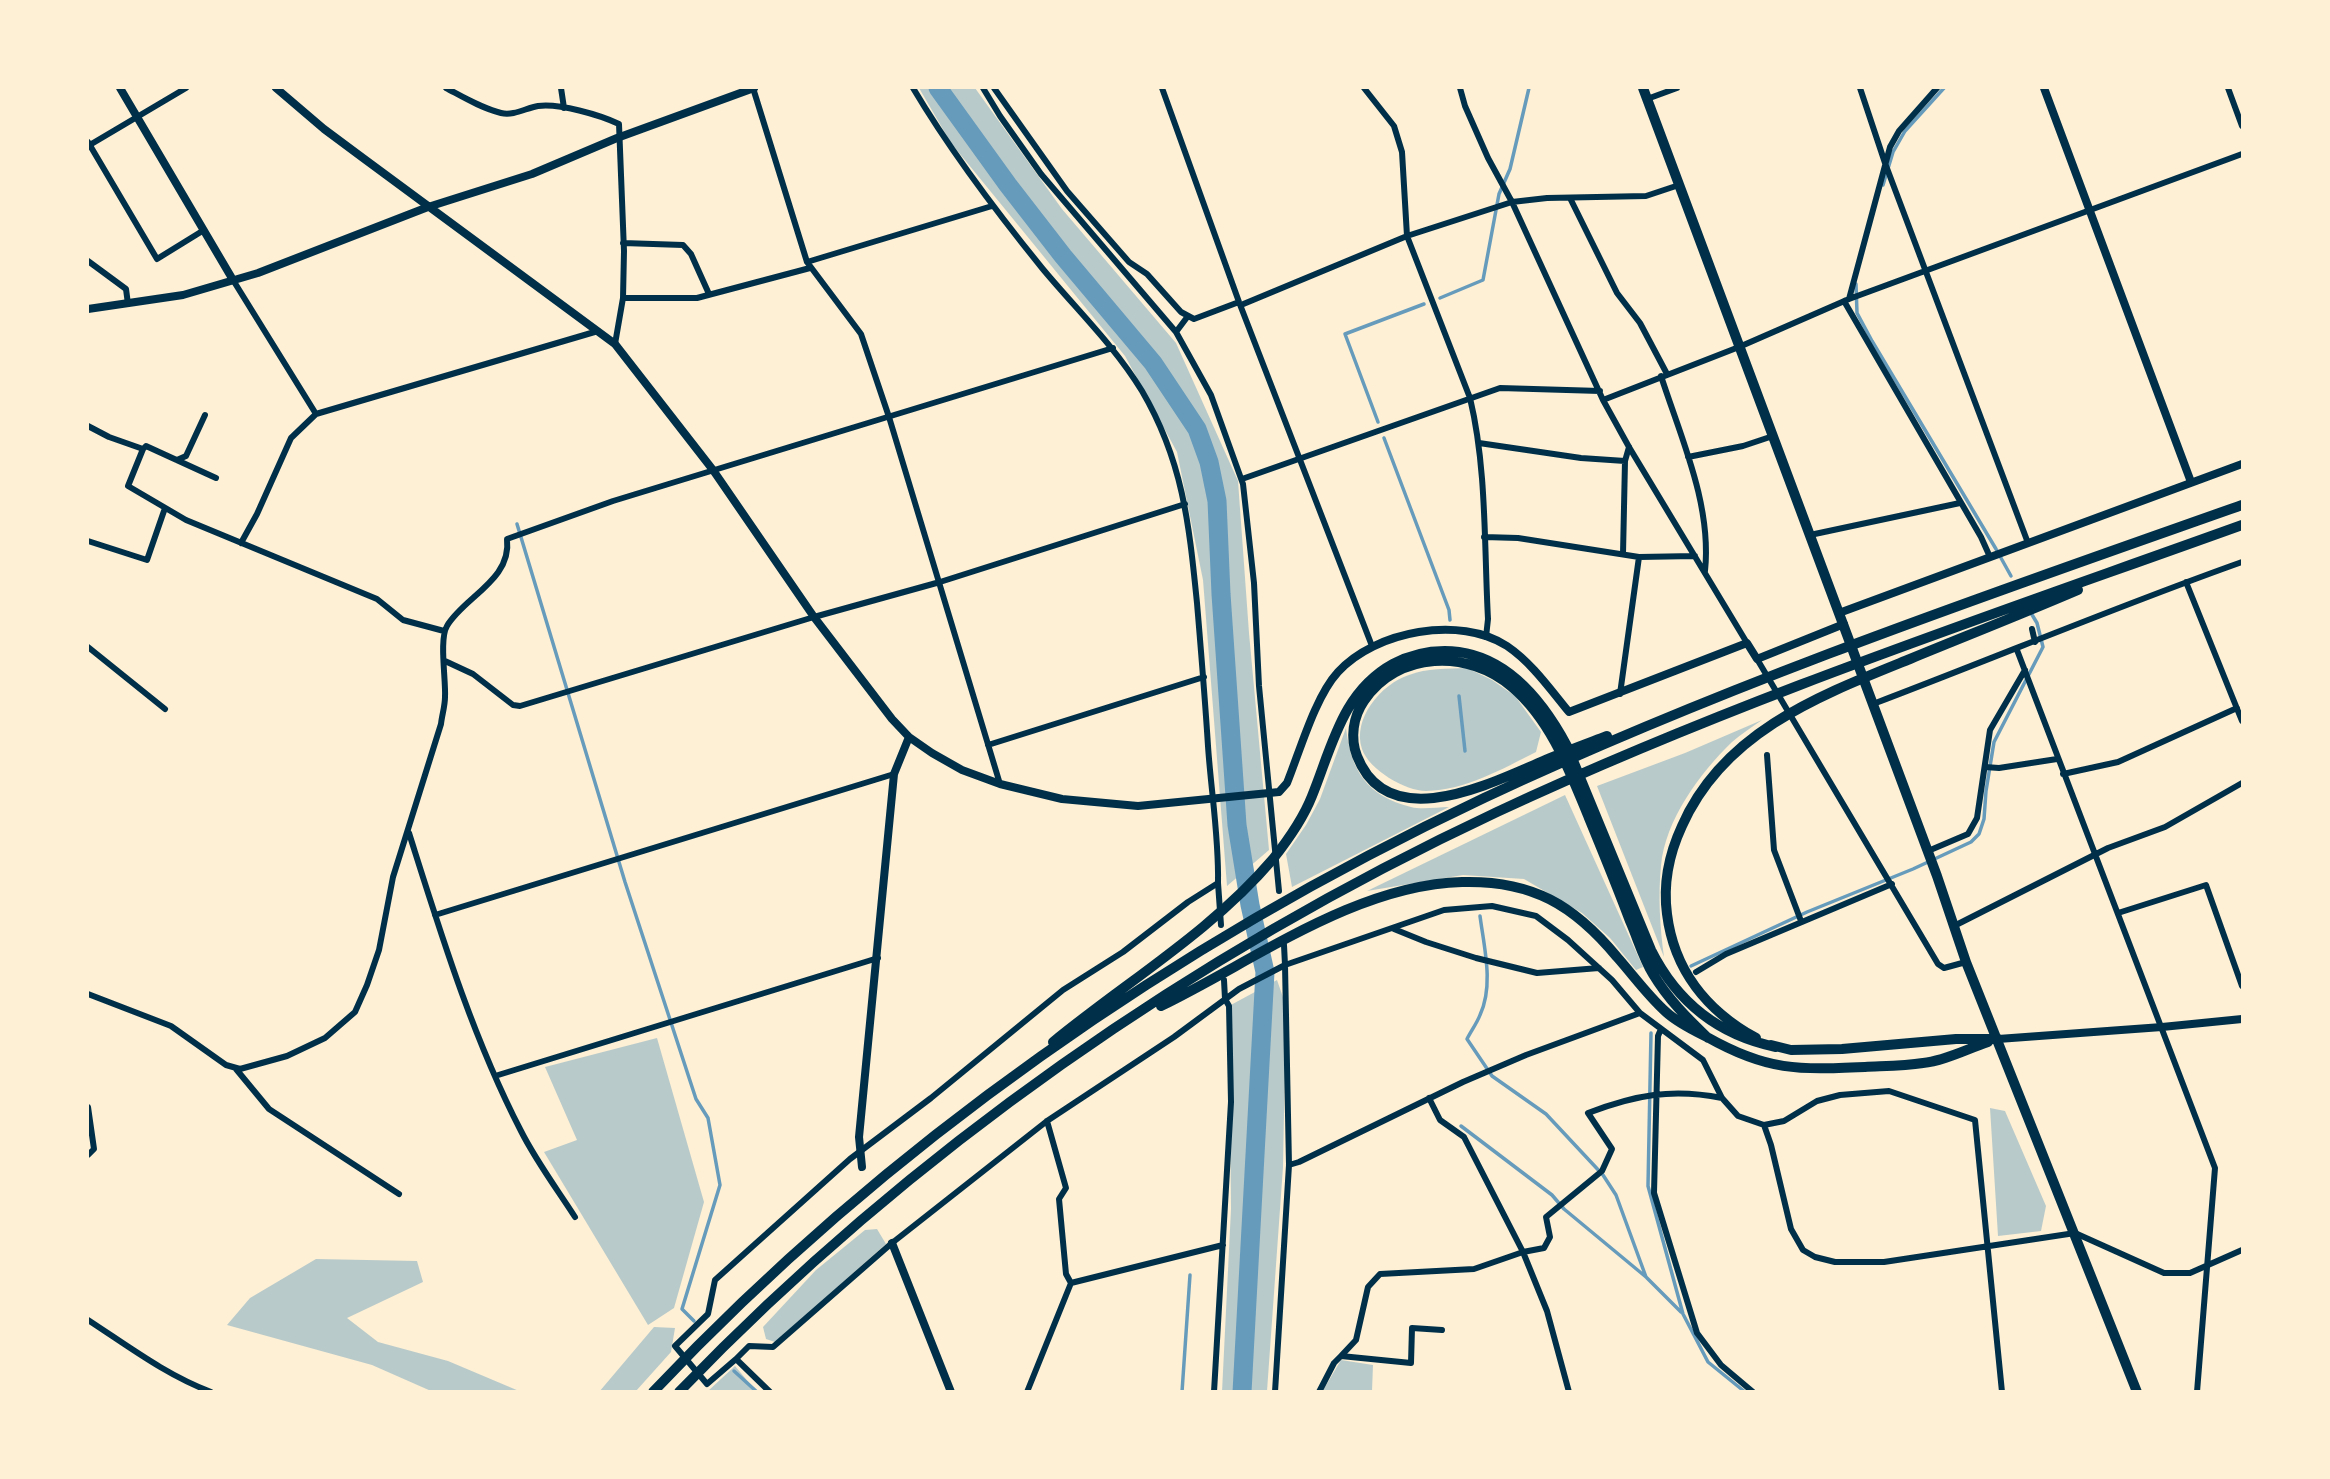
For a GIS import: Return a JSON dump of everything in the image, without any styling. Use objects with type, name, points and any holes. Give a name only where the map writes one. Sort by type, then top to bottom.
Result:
[{"type":"highway","points":[[1708,1038],[1676,1007],[1653,974],[1570,772],[1548,730],[1528,702],[1496,675],[1466,662],[1438,660],[1410,665],[1393,673],[1372,689],[1358,711],[1354,726],[1355,751],[1366,774],[1388,791],[1409,799],[1457,795],[1547,764],[1595,745],[1674,715],[1761,680],[1865,640],[2242,505]]},
{"type":"highway","points":[[679,1391],[823,1254],[915,1176],[1014,1100],[1121,1025],[1229,962],[1277,926],[1442,839],[1603,764],[1872,657],[2242,525]]},
{"type":"highway","points":[[1776,1047],[1724,1017],[1702,997],[1692,984],[1674,944],[1668,918],[1666,892],[1675,842],[1694,801],[1714,773],[1734,752],[1804,704],[2171,551]]},
{"type":"highway","points":[[653,1391],[728,1317],[840,1215],[1091,1011],[1209,920],[1271,860],[1295,828],[1311,797],[1340,721],[1364,686],[1384,669],[1404,658],[1425,652],[1462,652],[1488,660],[1523,685],[1559,731],[1591,800],[1651,950],[1665,976],[1681,996],[1724,1029],[1750,1042],[1791,1050],[1842,1049],[1956,1039],[1997,1039]]},
{"type":"highway","points":[[958,1118],[1089,1024],[1275,907],[1547,764]]},
{"type":"highway","points":[[1229,962],[1280,944],[1353,908],[1394,894],[1443,883],[1510,884],[1542,894],[1569,909],[1600,937],[1663,1010],[1680,1023],[1723,1047],[1758,1061],[1782,1068],[1816,1070],[1925,1063],[1997,1039]]},
{"type":"main road","points":[[1643,88],[1844,624],[1966,962],[2137,1391]]},
{"type":"street","points":[[120,88],[316,414]]},
{"type":"street","points":[[186,88],[88,145],[157,260],[204,230]]},
{"type":"street","points":[[276,88],[324,129],[615,344],[713,470],[814,617],[892,719],[909,737],[962,770],[1000,784],[1062,799],[1138,806],[1271,794],[1279,792],[1287,783],[1318,705],[1338,672],[1372,646],[1397,636],[1427,630],[1456,630],[1504,644],[1524,659],[1569,712],[1747,643]]},
{"type":"street","points":[[446,88],[474,103],[502,113],[513,114],[539,106],[564,108],[618,124],[623,298],[615,344]]},
{"type":"street","points":[[561,88],[564,108]]},
{"type":"street","points":[[88,309],[183,295],[233,280],[322,249],[428,207],[532,174],[617,138],[754,88],[808,265],[861,334],[940,582],[1000,784]]},
{"type":"street","points":[[913,88],[942,137],[992,206],[1113,348],[1141,390],[1174,458],[1185,504],[1204,677],[1215,799],[1221,925]]},
{"type":"street","points":[[983,88],[1041,174],[1176,332],[1211,395],[1242,479],[1254,583],[1259,686],[1279,891]]},
{"type":"street","points":[[994,88],[1067,191],[1129,262],[1147,274],[1181,312],[1194,319],[1240,304],[1407,236],[1512,201],[1646,196],[1679,185]]},
{"type":"street","points":[[1162,88],[1240,304],[1372,646]]},
{"type":"street","points":[[1364,88],[1394,126],[1402,152],[1407,236],[1470,398],[1479,443],[1488,619],[1486,637]]},
{"type":"street","points":[[1460,88],[1465,106],[1512,201],[1603,400],[1629,447],[1938,964],[1944,968],[1966,962]]},
{"type":"street","points":[[1647,99],[1677,88]]},
{"type":"street","points":[[1860,88],[1885,163],[2028,543]]},
{"type":"street","points":[[1937,88],[1899,131],[1890,148],[1847,299],[1991,556]]},
{"type":"street","points":[[2043,88],[2190,482]]},
{"type":"street","points":[[2228,88],[2240,110],[2242,126]]},
{"type":"street","points":[[1603,400],[1740,347],[1847,299],[2242,154]]},
{"type":"street","points":[[1570,198],[1617,292],[1640,323],[1664,375],[1703,516],[1707,551],[1705,573]]},
{"type":"street","points":[[623,298],[697,298],[992,206]]},
{"type":"street","points":[[623,243],[683,245],[691,254],[709,294]]},
{"type":"street","points":[[88,261],[126,289],[128,304]]},
{"type":"street","points":[[1176,332],[1188,316]]},
{"type":"street","points":[[240,543],[257,514],[291,438],[316,414],[598,331]]},
{"type":"street","points":[[88,994],[171,1026],[226,1065],[240,1069],[297,1051],[325,1038],[355,1012],[379,950],[393,877],[441,724],[445,700],[444,631],[453,615],[481,592],[500,570],[508,549],[507,540],[613,501],[1113,348]]},
{"type":"street","points":[[1242,479],[1500,388],[1600,391]]},
{"type":"street","points":[[177,460],[186,456],[205,415]]},
{"type":"street","points":[[88,426],[109,438],[143,449]]},
{"type":"street","points":[[1688,457],[1743,446],[1773,436]]},
{"type":"street","points":[[1479,443],[1581,458],[1625,461]]},
{"type":"street","points":[[216,478],[146,446],[128,486],[165,508],[240,543],[377,599],[403,621],[444,631]]},
{"type":"street","points":[[1623,554],[1625,461],[1629,447]]},
{"type":"street","points":[[1839,613],[2242,464]]},
{"type":"street","points":[[1810,535],[1960,503]]},
{"type":"street","points":[[445,661],[473,674],[513,705],[520,706],[814,617],[940,582],[1185,504]]},
{"type":"street","points":[[88,541],[147,560],[165,508]]},
{"type":"street","points":[[1484,537],[1518,538],[1639,557],[1695,556]]},
{"type":"street","points":[[1620,694],[1639,557]]},
{"type":"street","points":[[1873,704],[2017,650],[2136,599],[2242,562]]},
{"type":"street","points":[[2186,582],[2242,721]]},
{"type":"street","points":[[1757,659],[1844,624]]},
{"type":"street","points":[[2032,629],[2036,642]]},
{"type":"street","points":[[88,647],[165,709]]},
{"type":"street","points":[[2017,650],[2215,1168],[2197,1391]]},
{"type":"street","points":[[1928,852],[1968,834],[1977,818],[1990,730],[2025,671]]},
{"type":"street","points":[[988,745],[1204,677]]},
{"type":"street","points":[[2063,774],[2118,762],[2238,708]]},
{"type":"street","points":[[862,1167],[859,1151],[894,774],[909,737]]},
{"type":"street","points":[[1767,755],[1774,850],[1801,920]]},
{"type":"street","points":[[1985,767],[1997,768],[2057,759]]},
{"type":"street","points":[[435,915],[894,774]]},
{"type":"street","points":[[1954,926],[2108,848],[2165,827],[2242,783]]},
{"type":"street","points":[[408,831],[466,1008],[495,1076],[522,1133],[575,1217]]},
{"type":"street","points":[[1219,883],[1063,990],[931,1098],[859,1151],[715,1280],[708,1314],[675,1346],[707,1384],[749,1346],[773,1347],[892,1243],[1047,1121],[1174,1037],[1239,989],[1283,966],[1444,910],[1492,906],[1536,916],[1568,940],[1599,968],[1640,1013],[1703,1060],[1722,1098],[1738,1116],[1764,1125],[1784,1121],[1817,1101],[1840,1095],[1889,1091],[1975,1120],[2002,1391]]},
{"type":"street","points":[[1696,972],[1726,954],[1801,920],[1892,884]]},
{"type":"street","points":[[2118,913],[2206,885],[2242,986]]},
{"type":"street","points":[[1394,929],[1478,959],[1537,973],[1599,968]]},
{"type":"street","points":[[1275,1391],[1289,1165],[1283,966],[1280,944]]},
{"type":"street","points":[[495,1076],[878,958]]},
{"type":"street","points":[[1214,1391],[1231,1102],[1229,1006],[1225,999],[1224,980]]},
{"type":"street","points":[[1289,1165],[1495,1068],[1640,1013]]},
{"type":"street","points":[[1997,1039],[2242,1019]]},
{"type":"street","points":[[1661,1029],[1658,1036],[1654,1193],[1697,1333],[1721,1365],[1753,1391]]},
{"type":"street","points":[[234,1067],[269,1109],[399,1194]]},
{"type":"street","points":[[1319,1391],[1334,1363],[1356,1340],[1368,1287],[1380,1274],[1474,1269],[1523,1252],[1545,1248],[1550,1237],[1546,1217],[1602,1171],[1612,1149],[1588,1113],[1620,1101],[1656,1094],[1695,1093],[1722,1098]]},
{"type":"street","points":[[1429,1098],[1440,1120],[1464,1136],[1523,1252],[1548,1311],[1569,1391]]},
{"type":"street","points":[[88,1107],[94,1149],[88,1155]]},
{"type":"street","points":[[1047,1121],[1066,1188],[1059,1199],[1066,1274],[1071,1283]]},
{"type":"street","points":[[1764,1125],[1791,1229],[1803,1250],[1815,1257],[1835,1262],[1884,1262],[2075,1233],[2164,1273],[2190,1273],[2242,1250]]},
{"type":"street","points":[[892,1243],[951,1391]]},
{"type":"street","points":[[1071,1283],[1223,1245]]},
{"type":"street","points":[[1027,1391],[1071,1283]]},
{"type":"street","points":[[88,1320],[166,1372],[184,1382],[211,1391]]},
{"type":"street","points":[[1341,1356],[1411,1363],[1412,1328],[1442,1330]]},
{"type":"street","points":[[736,1359],[770,1391]]},
{"type":"shaded area","points":[[919,88],[975,88],[1062,209],[1176,343],[1238,481],[1269,850],[1227,886],[1203,580],[1177,452],[1125,356],[951,143]]},
{"type":"shaded area","points":[[1467,668],[1492,680],[1515,696],[1541,732],[1536,752],[1497,772],[1441,790],[1418,790],[1380,772],[1366,757],[1360,738],[1365,715],[1379,694],[1388,686],[1416,673]]},
{"type":"shaded area","points":[[1762,720],[1732,742],[1708,768],[1686,798],[1669,832],[1660,877],[1664,957],[1597,786]]},
{"type":"shaded area","points":[[1346,728],[1357,769],[1372,789],[1411,807],[1449,807],[1292,887],[1286,854],[1320,799]]},
{"type":"shaded area","points":[[1565,795],[1643,967],[1636,970],[1610,938],[1582,913],[1524,879],[1463,875],[1367,891]]},
{"type":"shaded area","points":[[1277,980],[1286,1006],[1283,1167],[1267,1391],[1222,1392],[1231,1209],[1229,1006]]},
{"type":"shaded area","points":[[657,1038],[704,1202],[674,1308],[648,1325],[544,1152],[577,1140],[545,1067]]},
{"type":"shaded area","points":[[1990,1108],[2005,1111],[2046,1206],[2041,1231],[1998,1236]]},
{"type":"shaded area","points":[[877,1229],[886,1244],[775,1342],[766,1339],[763,1327],[816,1270],[865,1230]]},
{"type":"shaded area","points":[[316,1259],[417,1261],[423,1282],[347,1318],[378,1342],[448,1361],[519,1391],[431,1391],[372,1365],[227,1325],[250,1298]]},
{"type":"shaded area","points":[[654,1327],[675,1328],[671,1352],[636,1391],[599,1392]]},
{"type":"shaded area","points":[[1341,1360],[1373,1365],[1372,1391],[1322,1392]]},
{"type":"shaded area","points":[[735,1366],[756,1391],[708,1391]]},
{"type":"waterway","points":[[938,88],[1063,256],[1153,363],[1197,429],[1209,462],[1217,501],[1237,825],[1250,905],[1265,972],[1242,1392]]},
{"type":"waterway","points":[[1440,298],[1483,280],[1499,194],[1510,169],[1529,88]]},
{"type":"waterway","points":[[1883,185],[1893,152],[1905,131],[1944,88]]},
{"type":"waterway","points":[[1856,284],[1857,313],[2011,576]]},
{"type":"waterway","points":[[1378,422],[1345,334],[1424,304]]},
{"type":"waterway","points":[[1384,438],[1449,610],[1450,620]]},
{"type":"waterway","points":[[517,524],[625,882],[696,1099],[708,1118],[720,1185],[682,1309],[694,1321]]},
{"type":"waterway","points":[[1691,966],[1807,912],[1913,869],[1971,842],[1979,834],[1984,819],[1994,742],[2043,647],[2037,623],[2031,613]]},
{"type":"waterway","points":[[1459,696],[1465,751]]},
{"type":"waterway","points":[[1480,916],[1487,966],[1486,991],[1480,1015],[1467,1039],[1492,1076],[1546,1114],[1603,1175],[1616,1195],[1646,1277]]},
{"type":"waterway","points":[[1651,1033],[1648,1186],[1683,1314],[1708,1362],[1745,1392]]},
{"type":"waterway","points":[[1461,1126],[1552,1195],[1564,1209],[1646,1277],[1681,1312]]},
{"type":"waterway","points":[[1182,1392],[1190,1275]]},
{"type":"waterway","points":[[734,1371],[757,1392]]}]
